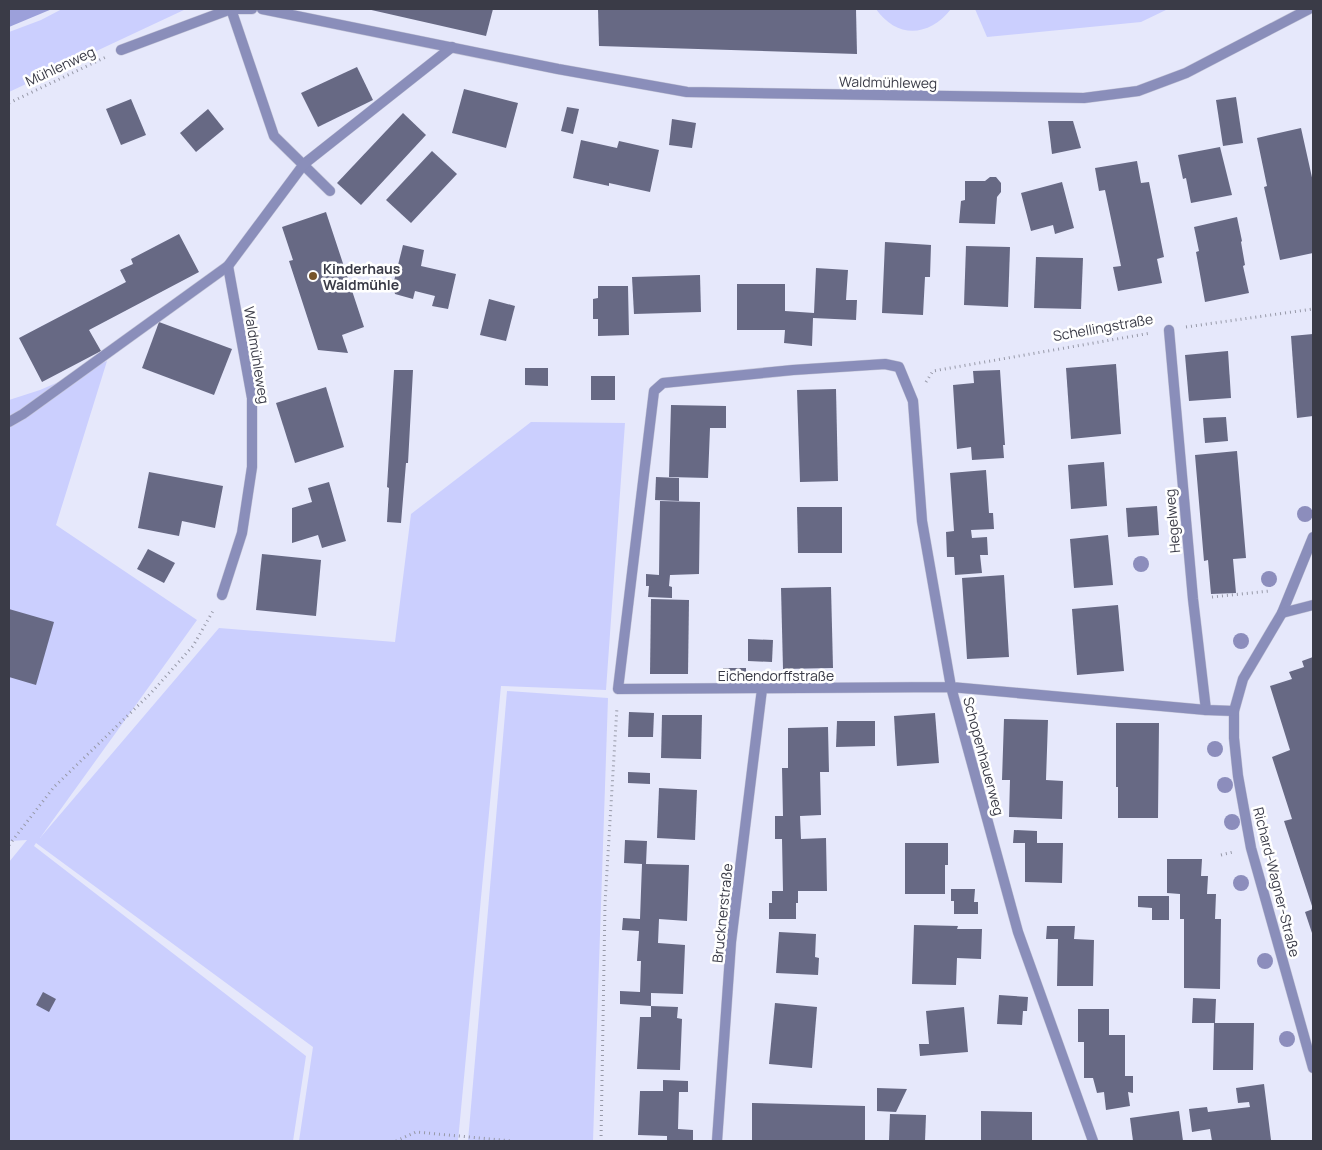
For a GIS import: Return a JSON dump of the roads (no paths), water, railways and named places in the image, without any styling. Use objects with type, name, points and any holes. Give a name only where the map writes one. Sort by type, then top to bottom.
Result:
[{"type":"street","points":[[231,9],[274,136],[330,191]]},
{"type":"street","points":[[121,50],[231,9],[252,9]]},
{"type":"street","name":"Waldmühleweg","points":[[262,9],[558,69],[687,92],[1084,98],[1138,91],[1186,74],[1309,9]]},
{"type":"street","points":[[9,422],[228,266],[304,164],[452,47]]},
{"type":"street","name":"Waldmühleweg","points":[[222,595],[242,533],[252,467],[252,398],[228,266]]},
{"type":"street","name":"Hegelweg","points":[[1168,330],[1193,599],[1206,710]]},
{"type":"street","name":"Schopenhauerweg","points":[[618,689],[654,391],[663,384],[793,370],[885,364],[899,367],[913,401],[922,521],[951,687],[1018,932],[1093,1141]]},
{"type":"street","name":"Richard-Wagner-Straße","points":[[1313,537],[1282,612],[1243,679],[1234,711],[1234,738],[1238,776],[1251,848],[1313,1068]]},
{"type":"street","points":[[1282,612],[1313,606]]},
{"type":"street","name":"Eichendorffstraße","points":[[618,689],[951,687],[1234,711]]},
{"type":"street","name":"Brucknerstraße","points":[[717,1141],[731,942],[762,689]]},
{"type":"place","name":"Kinderhaus Waldmühle","points":[[313,276]]}]
